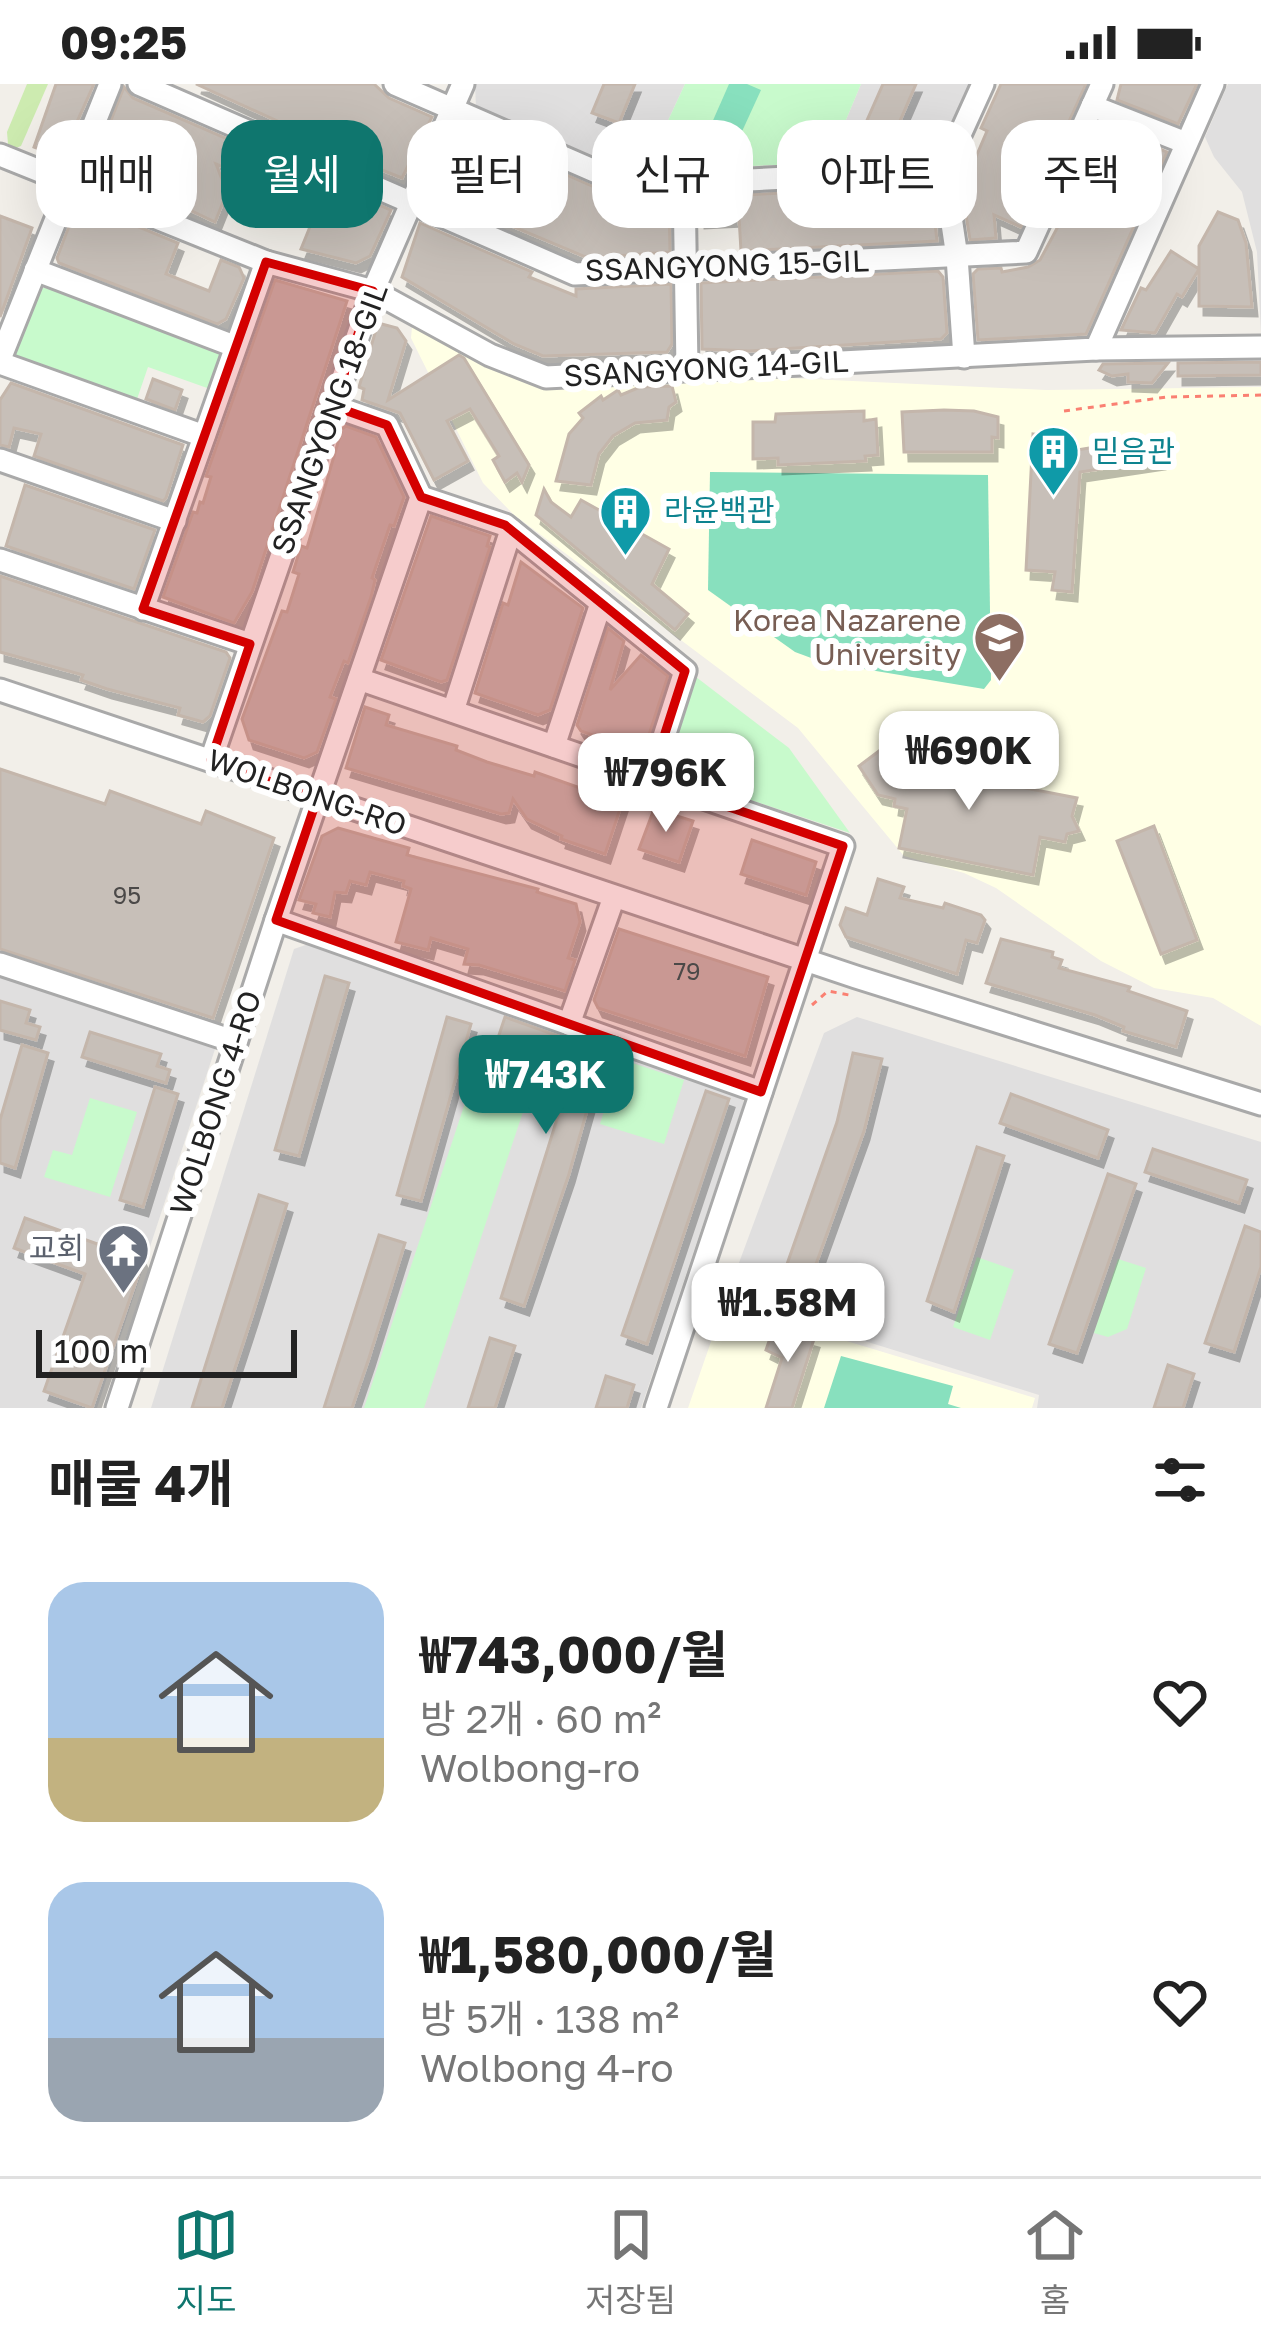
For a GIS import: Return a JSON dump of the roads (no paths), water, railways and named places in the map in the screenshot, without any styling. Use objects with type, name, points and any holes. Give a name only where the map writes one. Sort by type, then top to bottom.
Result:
[{"type":"street","points":[[95,120],[110,84]]},
{"type":"street","name":"SSANGYONG 15-GIL","points":[[139,84],[407,200]]},
{"type":"street","points":[[395,84],[592,169]]},
{"type":"street","name":"SSANGYONG 18-GIL","points":[[448,120],[464,84]]},
{"type":"street","points":[[967,120],[983,84]]},
{"type":"street","name":"SSANGYONG 15-GIL","points":[[470,228],[575,274],[1026,252],[1102,84]]},
{"type":"street","points":[[1096,349],[1213,84]]},
{"type":"street","points":[[1093,106],[1186,143]]},
{"type":"street","name":"SSANGYONG 14-GIL","points":[[0,155],[36,170]]},
{"type":"street","name":"SSANGYONG 18-GIL","points":[[211,760],[373,291],[407,216]]},
{"type":"street","points":[[51,228],[0,361],[204,436]]},
{"type":"street","name":"SSANGYONG 14-GIL","points":[[181,228],[266,262],[373,291],[490,355],[546,377],[1096,349],[1261,347]]},
{"type":"street","points":[[685,228],[687,368]]},
{"type":"street","points":[[953,228],[964,357]]},
{"type":"street","points":[[143,609],[266,262]]},
{"type":"street","points":[[35,270],[235,346]]},
{"type":"street","points":[[333,406],[387,425],[421,497],[511,530],[685,671],[650,779]]},
{"type":"street","points":[[0,460],[175,521]]},
{"type":"street","name":"WOLBONG 4-RO","points":[[117,1408],[276,920],[421,497]]},
{"type":"street","points":[[453,711],[511,530]]},
{"type":"street","points":[[0,560],[250,644]]},
{"type":"street","points":[[554,746],[601,603]]},
{"type":"street","points":[[359,679],[842,846],[656,1408]]},
{"type":"street","name":"WOLBONG-RO","points":[[0,690],[614,897],[1261,1104]]},
{"type":"street","points":[[569,1024],[614,897]]},
{"type":"street","points":[[276,920],[761,1092]]},
{"type":"street","points":[[0,964],[236,1042]]},
{"type":"place","name":"믿음관","points":[[1053,498]]},
{"type":"place","name":"라윤백관","points":[[625,557]]},
{"type":"place","name":"Korea Nazarene University","points":[[1000,684]]},
{"type":"place","name":"교회","points":[[123,1295]]}]
